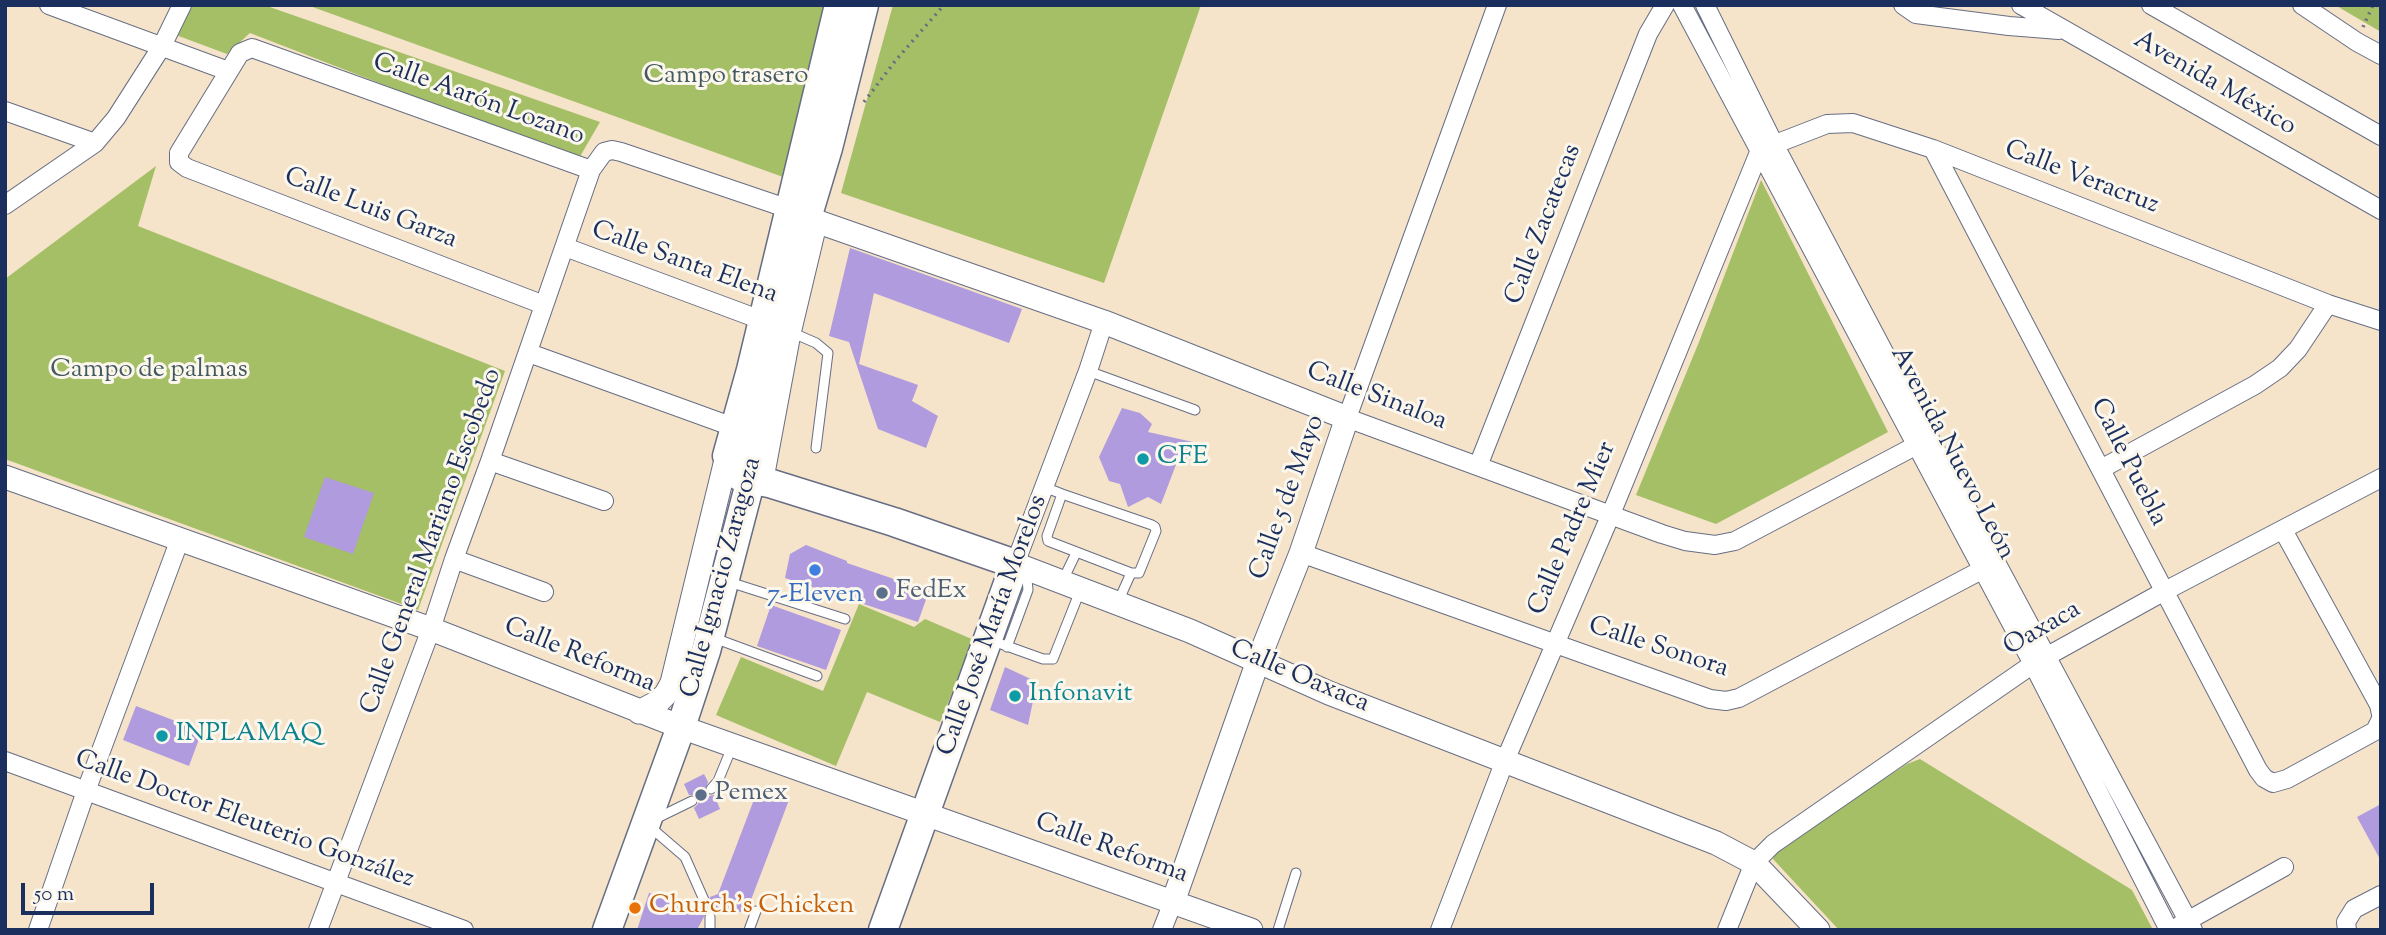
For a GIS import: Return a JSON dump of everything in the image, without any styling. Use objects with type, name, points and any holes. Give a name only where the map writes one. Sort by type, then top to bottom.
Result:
[{"type":"main road","points":[[781,328],[806,217],[839,5]]},
{"type":"main road","points":[[806,217],[828,148],[864,5]]},
{"type":"main road","name":"Calle Ignacio Zaragoza","points":[[727,456],[736,428],[781,328]]},
{"type":"main road","name":"Calle Ignacio Zaragoza","points":[[607,930],[681,727],[755,486],[781,328]]},
{"type":"main road","points":[[727,456],[736,474],[755,486]]},
{"type":"main road","name":"Calle Oaxaca","points":[[719,489],[734,490],[755,486],[1015,564]]},
{"type":"main road","name":"Calle José María Morelos","points":[[883,930],[925,813],[998,643],[1015,564]]},
{"type":"street","points":[[49,5],[228,71]]},
{"type":"street","points":[[5,205],[95,143],[116,118],[162,46],[182,5]]},
{"type":"street","name":"Calle 5 de Mayo","points":[[1162,930],[1258,661],[1301,553],[1347,418],[1497,5]]},
{"type":"street","name":"Calle Zacatecas","points":[[1478,466],[1648,34],[1665,5]]},
{"type":"street","name":"Avenida Nuevo León","points":[[1682,5],[1767,147],[2015,614],[2090,758],[2116,827],[2170,930]]},
{"type":"street","points":[[1705,5],[1767,147]]},
{"type":"street","points":[[1903,5],[1916,14],[2066,31]]},
{"type":"street","name":"Avenida México","points":[[2021,5],[2381,210]]},
{"type":"street","name":"Avenida México","points":[[2151,5],[2381,136]]},
{"type":"street","points":[[2302,5],[2381,55]]},
{"type":"street","name":"Calle Aarón Lozano","points":[[228,71],[246,49],[260,49],[591,170],[604,152],[612,150],[806,217]]},
{"type":"street","name":"Calle Luis Garza","points":[[228,71],[179,153],[179,162],[187,168],[544,305]]},
{"type":"street","points":[[5,111],[95,143]]},
{"type":"street","name":"Calle Veracruz","points":[[1767,147],[1827,124],[1853,123],[1933,149],[2328,303],[2381,321]]},
{"type":"street","name":"Calle Padre Mier","points":[[1440,930],[1504,763],[1767,147]]},
{"type":"street","name":"Calle Puebla","points":[[1933,149],[2163,592],[2264,778],[2273,783],[2287,779],[2375,731],[2380,713]]},
{"type":"street","name":"Calle General Mariano Escobedo","points":[[318,930],[432,629],[454,559],[529,353],[591,170]]},
{"type":"street","name":"Calle Sinaloa","points":[[806,217],[1104,322],[1347,418],[1685,541],[1728,544],[1921,441]]},
{"type":"street","name":"Calle Santa Elena","points":[[565,247],[781,328]]},
{"type":"street","points":[[2101,469],[2255,385],[2280,368],[2298,349],[2328,303]]},
{"type":"street","name":"Calle José María Morelos","points":[[1015,564],[1104,322]]},
{"type":"street","points":[[529,353],[736,428]]},
{"type":"street","points":[[1315,405],[1333,423],[1337,446]]},
{"type":"street","name":"Calle Ignacio Zaragoza","points":[[639,712],[667,695],[673,683],[727,456]]},
{"type":"street","points":[[490,461],[604,501]]},
{"type":"street","name":"Calle Reforma","points":[[5,477],[432,629],[639,712],[732,746],[1251,930]]},
{"type":"street","name":"Oaxaca","points":[[1754,863],[1773,844],[2039,660],[2381,478]]},
{"type":"street","points":[[2283,530],[2380,713]]},
{"type":"street","points":[[38,930],[86,791],[180,539]]},
{"type":"street","name":"Calle Sonora","points":[[1301,553],[1710,699],[1726,701],[1739,698],[1989,566]]},
{"type":"street","points":[[454,559],[544,592]]},
{"type":"street","name":"Calle Oaxaca","points":[[1015,564],[1118,603],[1329,693],[1504,763],[1716,844],[1754,863],[1818,930]]},
{"type":"street","points":[[2090,758],[2132,817],[2191,925]]},
{"type":"street","name":"Calle Doctor Eleuterio González","points":[[5,761],[464,930]]},
{"type":"street","points":[[2116,827],[2132,817]]},
{"type":"street","points":[[1727,930],[1754,863]]},
{"type":"street","points":[[2170,930],[2191,925],[2284,867]]},
{"type":"street","points":[[2143,878],[2160,868]]},
{"type":"street","points":[[2347,930],[2346,922],[2354,909],[2381,895]]},
{"type":"lane","points":[[781,328],[816,343],[828,353],[816,447]]},
{"type":"lane","points":[[1088,371],[1195,410]]},
{"type":"lane","points":[[1044,488],[1062,494],[1155,527],[1156,531],[1142,569],[1136,574],[1131,573],[1052,544],[1046,536],[1062,494]]},
{"type":"lane","points":[[998,643],[1043,659],[1053,659],[1071,586],[1076,553]]},
{"type":"lane","points":[[1118,603],[1131,573]]},
{"type":"lane","points":[[725,580],[845,619]]},
{"type":"lane","points":[[710,637],[817,676]]},
{"type":"lane","points":[[711,789],[718,781],[732,746]]},
{"type":"lane","points":[[692,801],[645,823],[685,857],[704,900]]},
{"type":"lane","points":[[1278,930],[1296,873]]},
{"type":"lane","points":[[748,930],[756,911]]},
{"type":"lane","points":[[710,917],[710,930]]},
{"type":"path","points":[[860,106],[944,5]]},
{"type":"path","points":[[2357,42],[2377,6]]},
{"type":"green space","points":[[188,5],[264,5],[600,122],[578,160],[250,33],[227,54],[176,35]]},
{"type":"green space","name":"Campo trasero","points":[[307,5],[825,5],[783,177]]},
{"type":"green space","points":[[893,5],[1201,5],[1104,283],[841,193]]},
{"type":"green space","points":[[2335,5],[2381,5],[2381,32]]},
{"type":"green space","name":"Campo de palmas","points":[[156,166],[138,226],[505,371],[418,610],[5,459],[5,279]]},
{"type":"green space","points":[[1761,180],[1888,432],[1716,524],[1636,495],[1699,342]]},
{"type":"green space","points":[[859,604],[914,627],[925,619],[974,640],[940,722],[867,692],[836,766],[716,715],[741,657],[823,691]]},
{"type":"green space","points":[[1920,759],[2132,890],[2153,930],[1839,930],[1773,859],[1777,848],[1907,764]]},
{"type":"building","points":[[850,248],[1022,309],[1009,343],[874,293],[859,364],[918,385],[912,401],[938,416],[926,448],[878,429],[849,342],[829,336]]},
{"type":"building","name":"CFE","points":[[1122,408],[1140,413],[1152,424],[1148,432],[1193,442],[1184,464],[1177,462],[1161,504],[1148,497],[1128,507],[1120,484],[1109,481],[1099,457]]},
{"type":"building","points":[[325,477],[374,493],[353,554],[304,537]]},
{"type":"building","points":[[806,545],[847,563],[929,591],[918,622],[785,578],[790,554]]},
{"type":"building","points":[[771,605],[841,630],[826,670],[757,646]]},
{"type":"building","name":"Infonavit","points":[[1005,667],[1037,682],[1028,725],[990,710]]},
{"type":"building","name":"INPLAMAQ","points":[[136,706],[202,731],[189,766],[123,740]]},
{"type":"building","name":"Pemex","points":[[704,774],[708,782],[705,792],[709,796],[714,795],[720,809],[699,819],[694,808],[699,799],[695,795],[689,795],[684,784]]},
{"type":"building","points":[[758,789],[789,800],[746,913],[724,909],[716,913],[707,911],[697,930],[637,930],[649,893],[695,906],[709,905],[710,897],[718,894]]},
{"type":"building","points":[[2381,804],[2381,861],[2357,817]]},
{"type":"place","name":"CFE","points":[[1143,459]]},
{"type":"place","name":"7-Eleven","points":[[815,570]]},
{"type":"place","name":"FedEx","points":[[882,593]]},
{"type":"place","name":"Infonavit","points":[[1015,696]]},
{"type":"place","name":"INPLAMAQ","points":[[162,736]]},
{"type":"place","name":"Pemex","points":[[701,795]]},
{"type":"place","name":"Church's Chicken","points":[[635,908]]}]
